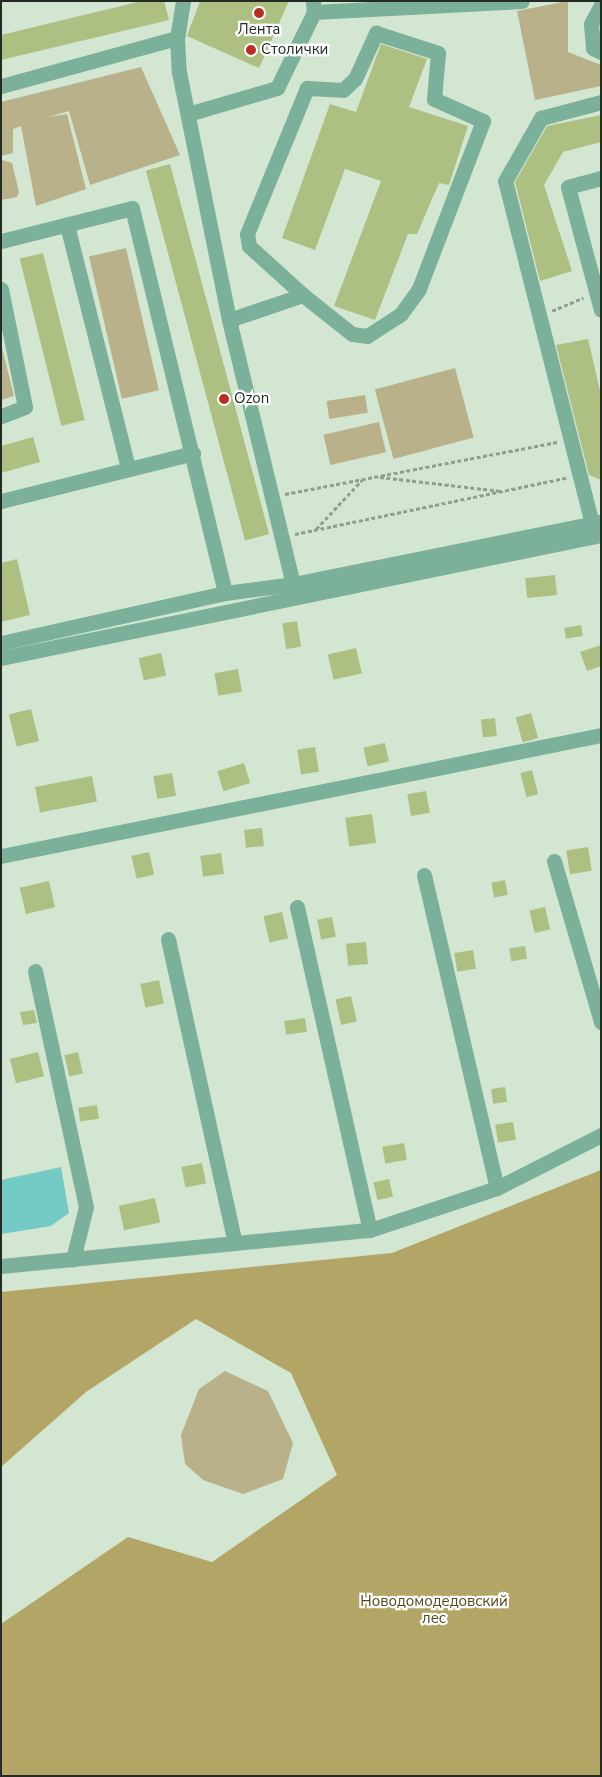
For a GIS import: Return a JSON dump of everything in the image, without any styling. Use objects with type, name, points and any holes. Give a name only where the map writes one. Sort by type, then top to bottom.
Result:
[{"type":"street","points":[[182,1],[176,38],[188,114],[229,320],[293,584]]},
{"type":"street","points":[[188,114],[277,88],[313,7],[522,1]]},
{"type":"street","points":[[601,5],[591,24],[593,48],[601,52]]},
{"type":"street","points":[[376,32],[438,53],[434,100],[483,121],[419,289],[401,314],[367,336],[352,334],[303,295],[249,246],[248,234],[299,98],[306,88],[343,90],[355,79],[376,32]]},
{"type":"street","points":[[1,86],[176,38]]},
{"type":"street","points":[[598,527],[580,475],[505,181],[541,118],[601,102]]},
{"type":"street","points":[[601,178],[568,187],[601,310]]},
{"type":"street","points":[[1,241],[132,208],[193,453],[224,593]]},
{"type":"street","points":[[67,225],[128,468]]},
{"type":"street","points":[[1,288],[26,407],[1,416]]},
{"type":"street","points":[[229,320],[303,295]]},
{"type":"street","points":[[1,502],[128,468],[193,453]]},
{"type":"street","points":[[1,643],[224,593],[293,584],[598,527]]},
{"type":"street","points":[[1,658],[598,527]]},
{"type":"street","points":[[1,856],[601,735]]},
{"type":"street","points":[[554,861],[601,1022]]},
{"type":"street","points":[[424,875],[497,1188]]},
{"type":"street","points":[[297,907],[370,1230]]},
{"type":"street","points":[[168,940],[235,1244]]},
{"type":"street","points":[[35,971],[86,1208],[73,1259]]},
{"type":"street","points":[[1,1266],[370,1230],[497,1188],[601,1134]]},
{"type":"path","points":[[540,316],[596,293]]},
{"type":"path","points":[[272,496],[571,440]]},
{"type":"path","points":[[282,537],[580,475]]},
{"type":"path","points":[[376,477],[505,492]]},
{"type":"path","points":[[315,530],[363,479]]},
{"type":"shaded area","points":[[568,1],[568,52],[601,65],[601,86],[535,100],[517,11]]},
{"type":"shaded area","points":[[141,67],[180,155],[90,185],[69,111],[48,117],[67,114],[86,189],[36,206],[21,126],[13,129],[13,153],[1,156],[1,102]]},
{"type":"shaded area","points":[[2,160],[12,163],[19,192],[17,197],[1,200]]},
{"type":"shaded area","points":[[126,248],[159,390],[122,399],[89,257]]},
{"type":"shaded area","points":[[1,344],[14,396],[1,400]]},
{"type":"shaded area","points":[[455,368],[474,438],[393,459],[375,389]]},
{"type":"shaded area","points":[[365,395],[368,413],[329,419],[326,401]]},
{"type":"shaded area","points":[[379,422],[386,452],[330,465],[323,435]]},
{"type":"shaded area","points":[[225,1371],[268,1391],[293,1443],[283,1479],[243,1494],[203,1480],[185,1464],[181,1435],[199,1389]]},
{"type":"green space","name":"Новодомодедовский лес","points":[[601,1170],[601,1776],[1,1776],[1,1624],[128,1537],[212,1562],[337,1475],[291,1373],[196,1319],[86,1392],[1,1467],[1,1292],[392,1253]]},
{"type":"water","points":[[61,1167],[69,1213],[51,1226],[1,1234],[1,1180]]},
{"type":"building","points":[[142,1],[164,1],[169,20],[1,60],[1,35]]},
{"type":"building","points":[[200,1],[289,1],[259,68],[187,36]]},
{"type":"building","points":[[381,44],[427,59],[409,107],[468,126],[449,185],[439,183],[417,234],[408,234],[375,320],[334,306],[381,181],[345,169],[315,250],[282,238],[330,104],[356,112]]},
{"type":"building","points":[[601,115],[601,142],[563,152],[544,185],[572,271],[540,281],[515,182],[547,126]]},
{"type":"building","points":[[170,164],[269,534],[245,540],[146,170]]},
{"type":"building","points":[[43,253],[85,420],[61,426],[20,259]]},
{"type":"building","points":[[588,339],[601,395],[601,480],[589,475],[556,345]]},
{"type":"building","points":[[33,437],[40,462],[1,473],[1,446]]},
{"type":"building","points":[[17,559],[30,615],[1,622],[1,563]]},
{"type":"building","points":[[555,575],[557,595],[527,598],[525,578]]},
{"type":"building","points":[[297,621],[301,647],[286,649],[282,623]]},
{"type":"building","points":[[581,625],[583,636],[566,639],[564,628]]},
{"type":"building","points":[[601,645],[601,666],[587,671],[580,652]]},
{"type":"building","points":[[356,648],[362,673],[334,680],[328,655]]},
{"type":"building","points":[[161,653],[166,675],[144,681],[139,658]]},
{"type":"building","points":[[238,669],[242,692],[218,696],[214,673]]},
{"type":"building","points":[[31,709],[39,741],[17,747],[9,715]]},
{"type":"building","points":[[531,713],[538,738],[523,742],[516,717]]},
{"type":"building","points":[[495,718],[497,736],[483,737],[481,719]]},
{"type":"building","points":[[385,743],[389,762],[367,766],[363,748]]},
{"type":"building","points":[[315,747],[319,772],[301,775],[297,750]]},
{"type":"building","points":[[244,763],[250,783],[223,791],[217,771]]},
{"type":"building","points":[[532,770],[538,794],[526,797],[520,773]]},
{"type":"building","points":[[172,773],[176,796],[157,799],[153,776]]},
{"type":"building","points":[[92,776],[97,802],[40,813],[35,787]]},
{"type":"building","points":[[426,791],[430,813],[411,816],[407,794]]},
{"type":"building","points":[[372,814],[376,843],[349,846],[345,818]]},
{"type":"building","points":[[262,828],[264,846],[246,848],[244,830]]},
{"type":"building","points":[[588,847],[592,871],[570,874],[566,850]]},
{"type":"building","points":[[149,852],[154,874],[137,878],[131,856]]},
{"type":"building","points":[[221,853],[224,874],[203,877],[200,856]]},
{"type":"building","points":[[505,880],[508,895],[494,897],[491,883]]},
{"type":"building","points":[[49,881],[55,907],[26,914],[20,888]]},
{"type":"building","points":[[545,907],[550,929],[535,933],[529,911]]},
{"type":"building","points":[[282,912],[288,938],[270,943],[263,916]]},
{"type":"building","points":[[332,917],[336,937],[321,939],[317,920]]},
{"type":"building","points":[[366,942],[368,964],[348,966],[346,944]]},
{"type":"building","points":[[525,946],[527,959],[511,961],[509,949]]},
{"type":"building","points":[[473,950],[476,969],[457,972],[454,953]]},
{"type":"building","points":[[159,980],[164,1003],[145,1007],[140,984]]},
{"type":"building","points":[[351,996],[357,1021],[341,1025],[335,1000]]},
{"type":"building","points":[[34,1010],[37,1023],[23,1025],[20,1012]]},
{"type":"building","points":[[305,1018],[307,1032],[286,1035],[284,1021]]},
{"type":"building","points":[[38,1052],[44,1076],[16,1083],[10,1059]]},
{"type":"building","points":[[78,1052],[83,1073],[69,1077],[64,1055]]},
{"type":"building","points":[[505,1087],[507,1102],[493,1104],[491,1089]]},
{"type":"building","points":[[97,1105],[99,1119],[80,1122],[78,1108]]},
{"type":"building","points":[[513,1122],[516,1140],[498,1143],[495,1125]]},
{"type":"building","points":[[404,1143],[407,1160],[385,1164],[382,1147]]},
{"type":"building","points":[[202,1163],[206,1184],[185,1188],[181,1167]]},
{"type":"building","points":[[389,1179],[393,1197],[377,1200],[373,1183]]},
{"type":"building","points":[[155,1198],[160,1222],[124,1230],[119,1206]]},
{"type":"place","name":"Лента","points":[[259,13]]},
{"type":"place","name":"Столички","points":[[251,50]]},
{"type":"place","name":"Ozon","points":[[224,399]]}]
